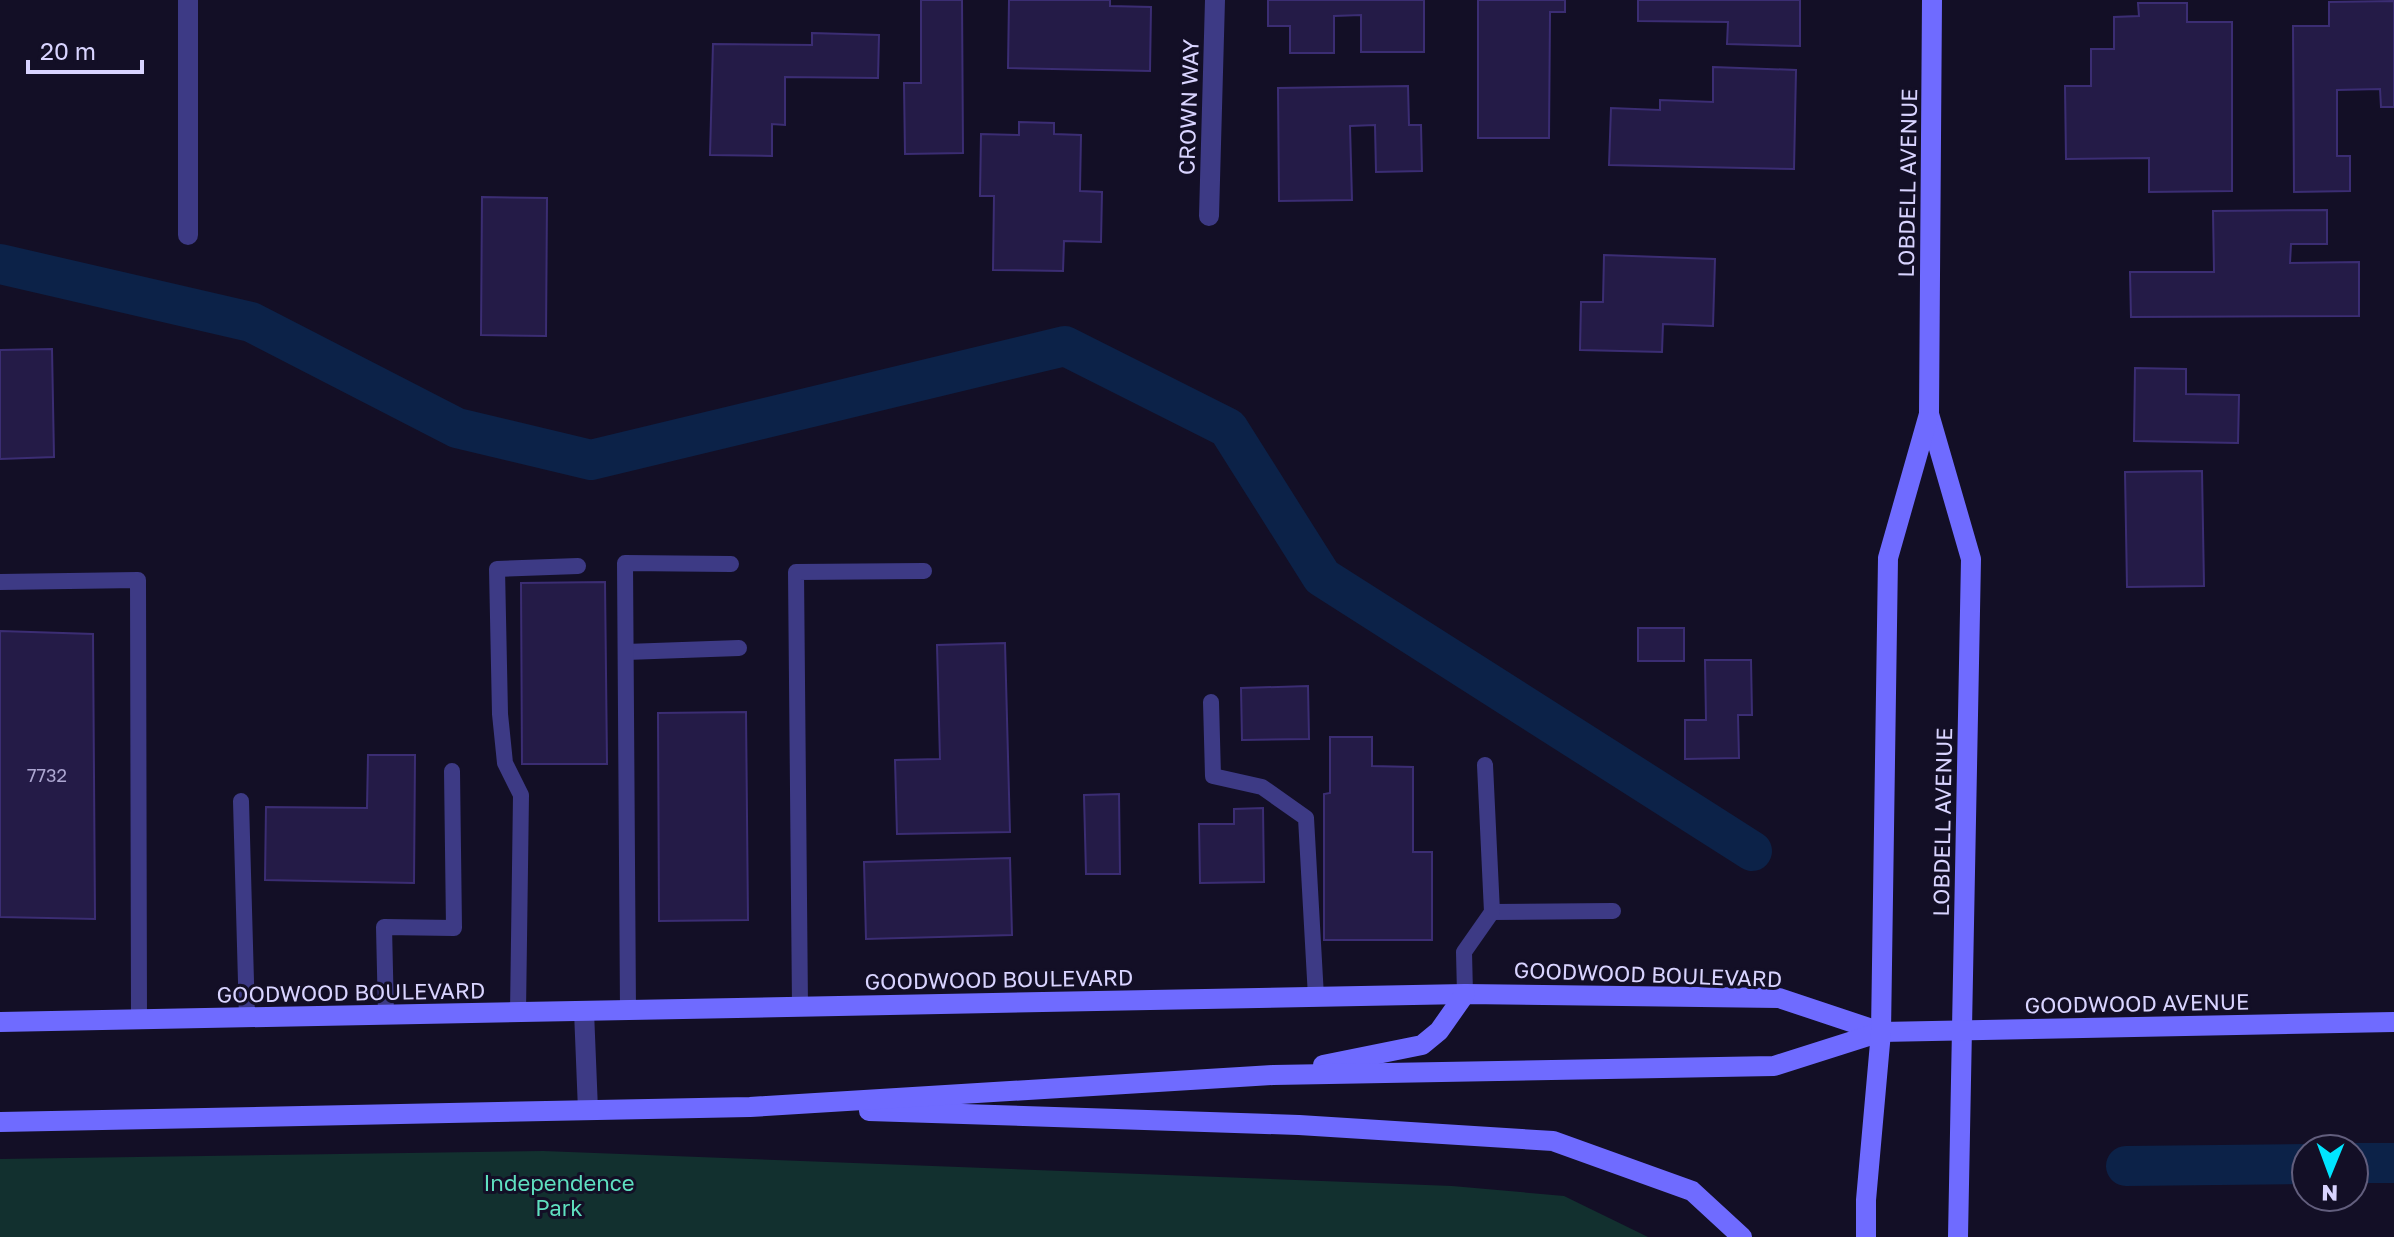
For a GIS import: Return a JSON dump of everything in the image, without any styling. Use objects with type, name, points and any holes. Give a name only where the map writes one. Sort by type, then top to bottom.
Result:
[{"type":"main road","name":"LOBDELL AVENUE","points":[[1866,1237],[1866,1200],[1881,1032],[1888,558],[1929,414],[1932,0]]},
{"type":"main road","name":"LOBDELL AVENUE","points":[[1929,414],[1971,559],[1958,1237]]},
{"type":"main road","name":"GOODWOOD BOULEVARD","points":[[0,1022],[1465,994],[1779,998],[1881,1032]]},
{"type":"main road","points":[[1273,1075],[1422,1045],[1439,1031],[1465,994]]},
{"type":"main road","name":"GOODWOOD AVENUE","points":[[1881,1032],[2394,1022]]},
{"type":"main road","points":[[0,1122],[750,1107],[1273,1075],[1774,1066],[1881,1032]]},
{"type":"main road","points":[[750,1107],[1299,1125],[1553,1141],[1692,1191],[1742,1237]]},
{"type":"street","points":[[188,0],[188,235]]},
{"type":"street","name":"CROWN WAY","points":[[1209,216],[1215,0]]},
{"type":"street","points":[[584,1011],[588,1110]]},
{"type":"lane","points":[[628,1010],[625,563],[731,564]]},
{"type":"lane","points":[[518,1012],[521,795],[505,763],[500,714],[497,569],[578,566]]},
{"type":"lane","points":[[800,1007],[796,572],[924,571]]},
{"type":"lane","points":[[0,582],[138,580],[139,1020]]},
{"type":"lane","points":[[626,652],[739,648]]},
{"type":"lane","points":[[1211,702],[1213,776],[1262,787],[1306,818],[1316,997]]},
{"type":"lane","points":[[1465,994],[1464,952],[1492,912],[1485,765]]},
{"type":"lane","points":[[386,1015],[384,927],[454,928],[452,771]]},
{"type":"lane","points":[[241,801],[247,1018]]},
{"type":"lane","points":[[1492,912],[1613,911]]},
{"type":"green space","name":"Independence Park","points":[[543,1151],[1452,1186],[1564,1196],[1648,1237],[0,1237],[0,1159]]},
{"type":"building","points":[[921,0],[962,0],[963,153],[905,154],[904,83],[921,83]]},
{"type":"building","points":[[1009,0],[1110,0],[1110,6],[1151,7],[1150,71],[1008,68]]},
{"type":"building","points":[[1268,0],[1424,0],[1424,52],[1361,52],[1361,15],[1334,16],[1334,53],[1290,53],[1290,26],[1268,26]]},
{"type":"building","points":[[1478,0],[1565,0],[1565,12],[1550,12],[1549,138],[1478,138]]},
{"type":"building","points":[[1638,0],[1800,0],[1800,46],[1727,44],[1728,22],[1638,21]]},
{"type":"building","points":[[2394,1],[2394,107],[2381,107],[2380,89],[2337,90],[2337,156],[2350,156],[2350,191],[2294,192],[2293,26],[2329,26],[2329,2]]},
{"type":"building","points":[[2138,3],[2187,3],[2187,22],[2232,22],[2232,191],[2149,192],[2149,158],[2066,159],[2065,86],[2091,86],[2091,49],[2114,49],[2114,17],[2139,16]]},
{"type":"building","points":[[812,33],[879,35],[878,78],[785,77],[785,125],[772,124],[772,156],[710,155],[713,44],[812,45]]},
{"type":"building","points":[[1713,67],[1796,70],[1794,169],[1609,165],[1611,108],[1660,110],[1660,100],[1713,102]]},
{"type":"building","points":[[1408,86],[1409,125],[1421,125],[1422,171],[1376,172],[1375,125],[1350,126],[1352,200],[1279,201],[1278,88]]},
{"type":"building","points":[[1019,122],[1054,123],[1054,134],[1081,135],[1080,191],[1102,192],[1101,242],[1064,241],[1063,271],[993,270],[994,196],[980,196],[981,134],[1019,135]]},
{"type":"building","points":[[482,197],[547,198],[546,336],[481,335]]},
{"type":"building","points":[[2327,210],[2327,244],[2291,244],[2290,263],[2359,262],[2359,316],[2131,317],[2130,272],[2214,272],[2213,211]]},
{"type":"building","points":[[1604,255],[1715,259],[1713,326],[1663,324],[1662,352],[1580,350],[1581,302],[1603,302]]},
{"type":"building","points":[[52,349],[54,457],[0,459],[0,350]]},
{"type":"building","points":[[2135,368],[2186,369],[2186,394],[2239,395],[2238,443],[2134,441]]},
{"type":"building","points":[[2202,471],[2204,586],[2127,587],[2125,472]]},
{"type":"building","points":[[605,582],[607,764],[522,764],[521,583]]},
{"type":"building","points":[[1638,628],[1684,628],[1684,661],[1638,661]]},
{"type":"building","points":[[0,631],[93,634],[95,919],[0,917]]},
{"type":"building","points":[[1005,643],[1010,832],[897,834],[895,760],[940,759],[937,645]]},
{"type":"building","points":[[1705,660],[1751,660],[1752,715],[1738,715],[1739,758],[1685,759],[1685,720],[1706,720]]},
{"type":"building","points":[[1308,686],[1309,739],[1242,740],[1241,688]]},
{"type":"building","points":[[746,712],[748,920],[659,921],[658,713]]},
{"type":"building","points":[[1330,737],[1372,737],[1372,766],[1413,767],[1413,852],[1432,852],[1432,940],[1324,940],[1324,794],[1330,793]]},
{"type":"building","points":[[368,755],[415,755],[414,883],[265,880],[266,807],[367,808]]},
{"type":"building","points":[[1119,794],[1120,874],[1086,874],[1084,795]]},
{"type":"building","points":[[1263,808],[1264,882],[1200,883],[1199,824],[1234,824],[1234,809]]},
{"type":"building","points":[[1010,858],[1012,935],[866,939],[864,862]]},
{"type":"waterway","points":[[0,264],[251,322],[457,428],[591,460],[1065,346],[1228,428],[1322,577],[1752,851]]},
{"type":"waterway","points":[[2370,1163],[2394,1163]]},
{"type":"waterway","points":[[2126,1166],[2290,1164]]}]
